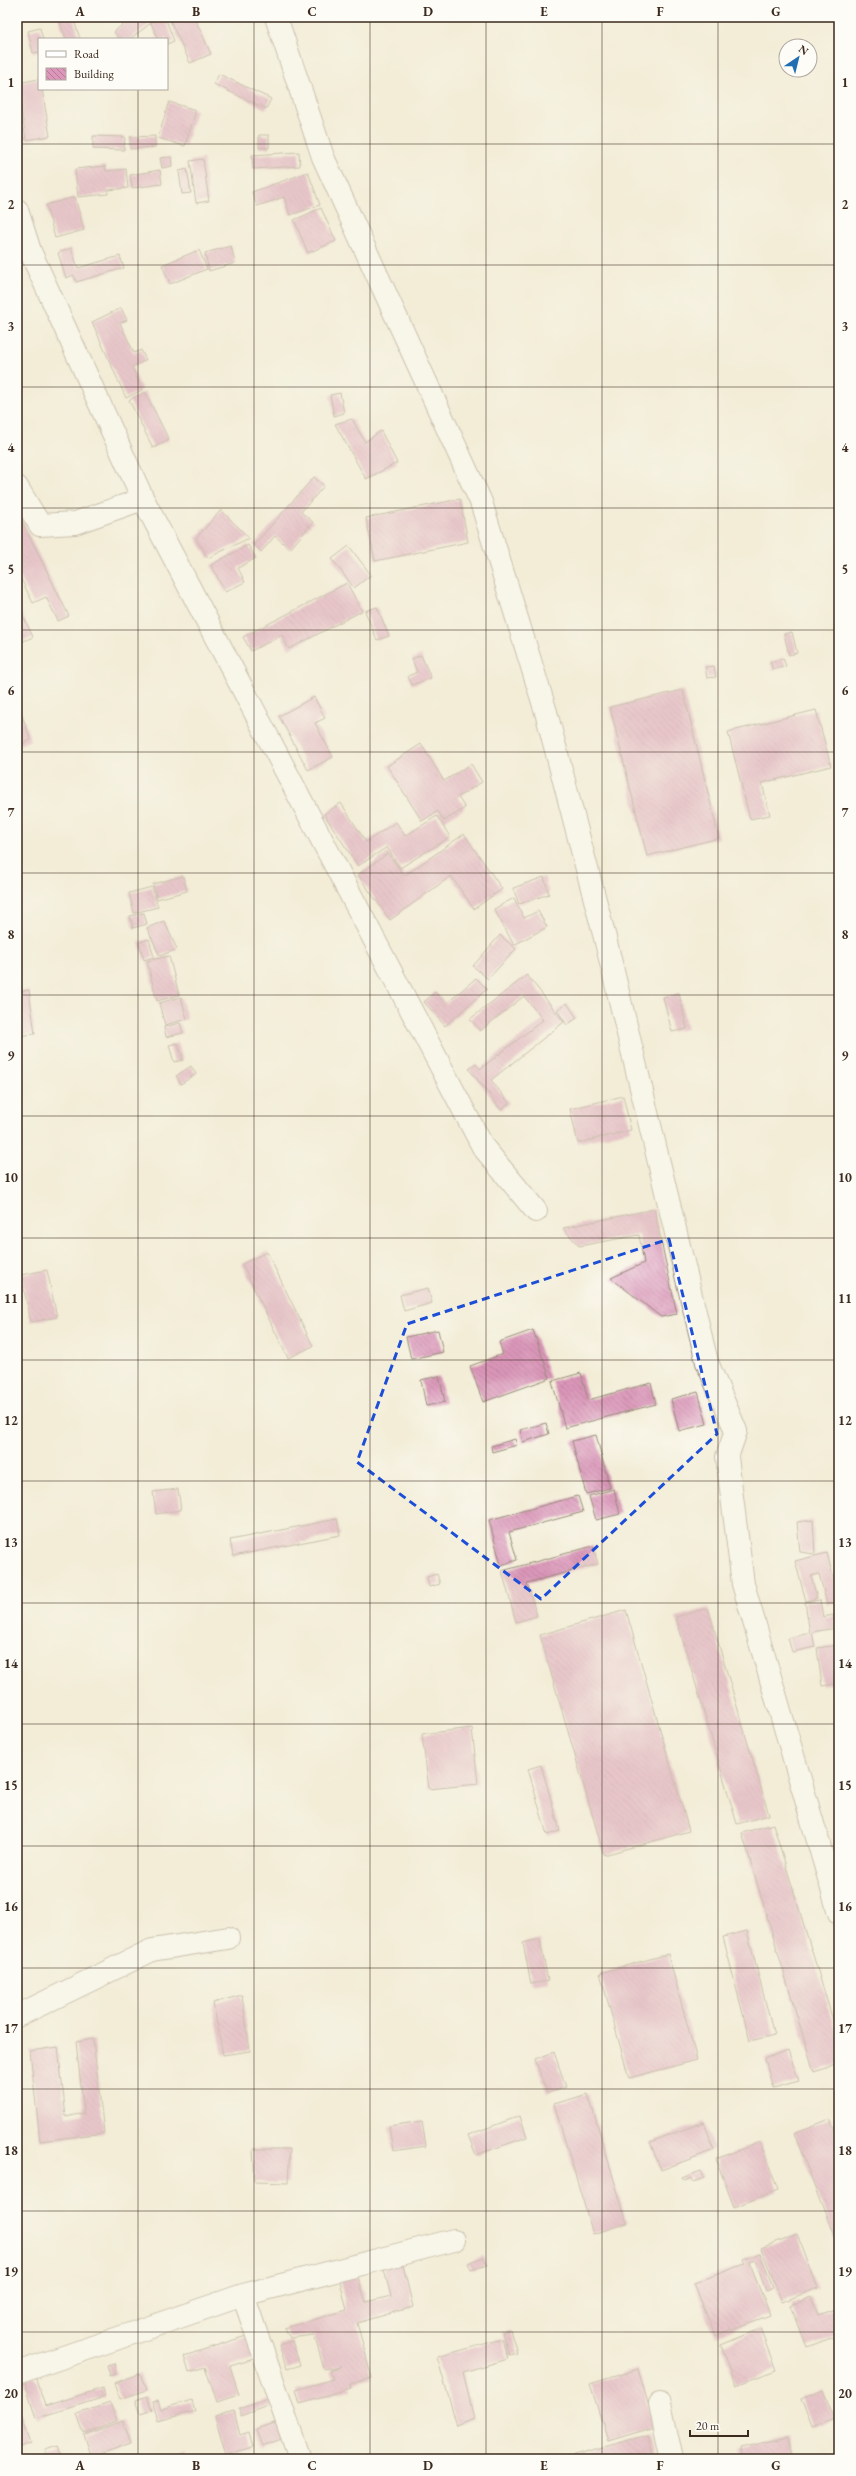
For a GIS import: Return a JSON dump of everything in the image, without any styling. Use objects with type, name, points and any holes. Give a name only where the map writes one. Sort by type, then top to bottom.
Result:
[{"type":"street","points":[[276,17],[323,156],[481,502],[546,712],[605,938],[707,1362],[736,1431],[727,1457],[743,1584],[839,1913]]},
{"type":"street","points":[[17,210],[30,251],[143,499],[483,1147],[536,1211]]},
{"type":"street","points":[[17,487],[40,526],[75,523],[143,499]]},
{"type":"street","points":[[17,2016],[152,1950],[228,1938]]},
{"type":"street","points":[[17,2373],[243,2296],[454,2240]]},
{"type":"street","points":[[243,2296],[300,2459]]},
{"type":"street","points":[[660,2404],[672,2459]]},
{"type":"highlighted area","points":[[669,1239],[717,1434],[541,1599],[357,1462],[407,1324]]},
{"type":"building","points":[[58,17],[73,17],[80,38],[66,38]]},
{"type":"building","points":[[131,17],[149,17],[151,23],[131,38],[118,38],[114,32]]},
{"type":"building","points":[[158,17],[165,17],[174,41],[168,44],[168,38],[158,38],[151,23]]},
{"type":"building","points":[[194,17],[211,54],[190,63],[169,18]]},
{"type":"building","points":[[40,28],[43,38],[38,38],[38,52],[33,53],[28,31]]},
{"type":"building","points":[[17,46],[22,61],[17,62]]},
{"type":"building","points":[[219,74],[271,99],[266,109],[214,84]]},
{"type":"building","points":[[38,79],[38,90],[42,90],[50,136],[26,140],[17,83]]},
{"type":"building","points":[[169,102],[196,110],[185,146],[158,138]]},
{"type":"building","points":[[259,135],[269,135],[269,148],[259,148]]},
{"type":"building","points":[[93,136],[125,137],[124,150],[93,149]]},
{"type":"building","points":[[155,136],[155,147],[130,149],[130,137]]},
{"type":"building","points":[[299,152],[300,166],[253,169],[252,155]]},
{"type":"building","points":[[171,157],[172,166],[162,168],[160,158]]},
{"type":"building","points":[[203,159],[209,201],[196,203],[190,161]]},
{"type":"building","points":[[105,166],[106,171],[126,169],[128,188],[108,190],[108,194],[78,197],[75,169]]},
{"type":"building","points":[[187,169],[191,193],[182,194],[179,171]]},
{"type":"building","points":[[160,170],[162,184],[132,188],[130,175]]},
{"type":"building","points":[[308,172],[320,205],[290,215],[284,197],[257,206],[252,192]]},
{"type":"building","points":[[75,197],[84,230],[55,238],[46,205]]},
{"type":"building","points":[[321,208],[336,241],[308,253],[294,220]]},
{"type":"building","points":[[231,246],[235,263],[209,271],[205,253]]},
{"type":"building","points":[[71,248],[78,268],[120,256],[124,268],[76,282],[74,275],[66,278],[58,253]]},
{"type":"building","points":[[199,250],[207,269],[170,284],[162,265]]},
{"type":"building","points":[[121,308],[127,320],[120,323],[134,353],[141,350],[146,360],[132,367],[142,390],[126,398],[92,322]]},
{"type":"building","points":[[145,392],[169,440],[153,448],[129,400]]},
{"type":"building","points":[[340,393],[344,413],[334,416],[330,395]]},
{"type":"building","points":[[352,419],[365,442],[381,431],[397,463],[366,479],[335,424]]},
{"type":"building","points":[[314,477],[324,486],[301,512],[313,522],[290,549],[275,536],[261,552],[254,545]]},
{"type":"building","points":[[460,499],[468,542],[375,561],[366,518]]},
{"type":"building","points":[[221,510],[249,538],[208,558],[196,538]]},
{"type":"building","points":[[17,511],[69,616],[58,621],[46,597],[33,603],[17,571]]},
{"type":"building","points":[[248,545],[256,558],[238,568],[245,582],[225,592],[211,565]]},
{"type":"building","points":[[349,546],[371,575],[354,588],[332,559]]},
{"type":"building","points":[[347,583],[362,611],[289,649],[282,635],[251,651],[243,637]]},
{"type":"building","points":[[19,607],[33,637],[17,644],[17,608]]},
{"type":"building","points":[[377,607],[389,636],[377,640],[365,611]]},
{"type":"building","points":[[792,632],[797,653],[789,655],[784,634]]},
{"type":"building","points":[[421,655],[431,678],[412,685],[408,676],[417,672],[412,659]]},
{"type":"building","points":[[783,658],[786,666],[773,670],[770,662]]},
{"type":"building","points":[[714,666],[716,677],[707,678],[705,667]]},
{"type":"building","points":[[683,690],[719,838],[647,856],[610,707]]},
{"type":"building","points":[[314,697],[325,718],[315,723],[333,757],[308,770],[279,716]]},
{"type":"building","points":[[17,702],[31,740],[17,746]]},
{"type":"building","points":[[816,710],[831,766],[762,783],[770,815],[750,819],[728,732]]},
{"type":"building","points":[[421,744],[444,781],[471,764],[482,782],[458,797],[465,808],[444,821],[438,811],[422,821],[387,766]]},
{"type":"building","points":[[341,803],[366,842],[396,822],[405,836],[437,816],[450,837],[400,868],[387,847],[358,866],[324,814]]},
{"type":"building","points":[[464,834],[502,889],[474,909],[451,876],[390,920],[358,875],[388,853],[404,876]]},
{"type":"building","points":[[183,876],[187,891],[157,899],[153,884]]},
{"type":"building","points":[[544,877],[549,894],[519,904],[513,888]]},
{"type":"building","points":[[152,887],[158,907],[134,913],[129,893]]},
{"type":"building","points":[[514,898],[524,918],[538,911],[547,927],[514,945],[494,909]]},
{"type":"building","points":[[144,913],[147,924],[133,928],[130,916]]},
{"type":"building","points":[[164,921],[177,949],[160,956],[147,928]]},
{"type":"building","points":[[500,935],[516,949],[488,979],[473,966]]},
{"type":"building","points":[[149,939],[154,957],[144,960],[139,942]]},
{"type":"building","points":[[169,956],[179,995],[157,1001],[147,961]]},
{"type":"building","points":[[527,975],[564,1022],[491,1080],[509,1103],[501,1110],[469,1069],[476,1064],[480,1069],[543,1020],[524,996],[480,1031],[470,1019]]},
{"type":"building","points":[[476,978],[487,989],[445,1026],[424,1002],[435,992],[446,1004]]},
{"type":"building","points":[[29,990],[35,1034],[17,1036],[17,992]]},
{"type":"building","points":[[679,993],[687,1029],[672,1032],[663,997]]},
{"type":"building","points":[[181,997],[187,1019],[165,1025],[159,1003]]},
{"type":"building","points":[[567,1003],[577,1018],[567,1025],[557,1010]]},
{"type":"building","points":[[180,1023],[183,1033],[166,1037],[164,1027]]},
{"type":"building","points":[[178,1043],[183,1060],[174,1062],[169,1045]]},
{"type":"building","points":[[191,1066],[196,1074],[181,1084],[176,1076]]},
{"type":"building","points":[[623,1096],[631,1130],[578,1143],[570,1109]]},
{"type":"building","points":[[654,1209],[677,1314],[661,1317],[611,1278],[644,1263],[639,1235],[579,1246],[563,1228]]},
{"type":"building","points":[[267,1252],[313,1346],[288,1358],[242,1264]]},
{"type":"building","points":[[47,1270],[57,1317],[31,1322],[21,1275]]},
{"type":"building","points":[[428,1288],[432,1303],[404,1311],[400,1295]]},
{"type":"building","points":[[438,1330],[443,1352],[411,1359],[406,1337]]},
{"type":"building","points":[[533,1330],[550,1378],[483,1402],[470,1366],[503,1354],[499,1342]]},
{"type":"building","points":[[581,1373],[588,1400],[651,1383],[656,1404],[565,1428],[552,1381]]},
{"type":"building","points":[[439,1376],[445,1402],[426,1406],[421,1380]]},
{"type":"building","points":[[698,1392],[707,1424],[679,1431],[671,1399]]},
{"type":"building","points":[[546,1423],[549,1434],[523,1442],[520,1430]]},
{"type":"building","points":[[596,1435],[610,1488],[586,1494],[572,1441]]},
{"type":"building","points":[[515,1439],[517,1445],[492,1452],[491,1446]]},
{"type":"building","points":[[178,1489],[181,1510],[156,1514],[153,1492]]},
{"type":"building","points":[[614,1489],[620,1514],[596,1520],[589,1496]]},
{"type":"building","points":[[578,1496],[583,1512],[509,1532],[517,1560],[501,1565],[489,1520]]},
{"type":"building","points":[[337,1519],[340,1535],[233,1556],[230,1540]]},
{"type":"building","points":[[813,1520],[815,1554],[800,1552],[797,1522]]},
{"type":"building","points":[[593,1546],[598,1564],[527,1583],[537,1616],[516,1622],[502,1571]]},
{"type":"building","points":[[827,1553],[839,1601],[827,1604],[819,1574],[811,1576],[817,1598],[806,1601],[795,1561]]},
{"type":"building","points":[[437,1574],[440,1584],[429,1587],[427,1577]]},
{"type":"building","points":[[820,1600],[823,1617],[833,1615],[836,1628],[812,1632],[815,1647],[792,1652],[788,1638],[810,1633],[805,1602]]},
{"type":"building","points":[[708,1608],[769,1815],[737,1824],[676,1617]]},
{"type":"building","points":[[626,1610],[689,1831],[604,1855],[540,1635]]},
{"type":"building","points":[[839,1645],[839,1683],[822,1686],[817,1648]]},
{"type":"building","points":[[472,1728],[478,1784],[429,1789],[422,1734]]},
{"type":"building","points":[[541,1765],[560,1831],[547,1835],[528,1769]]},
{"type":"building","points":[[773,1824],[839,2040],[839,2064],[814,2072],[742,1833]]},
{"type":"building","points":[[747,1931],[774,2035],[750,2041],[723,1937]]},
{"type":"building","points":[[540,1939],[548,1981],[531,1984],[523,1943]]},
{"type":"building","points":[[668,1954],[697,2060],[629,2078],[600,1973]]},
{"type":"building","points":[[242,1995],[250,2051],[223,2055],[213,2003]]},
{"type":"building","points":[[93,2039],[104,2133],[40,2141],[30,2051],[58,2047],[66,2117],[84,2113],[76,2042]]},
{"type":"building","points":[[788,2050],[799,2081],[773,2088],[765,2059]]},
{"type":"building","points":[[554,2052],[566,2087],[547,2093],[535,2059]]},
{"type":"building","points":[[588,2094],[627,2223],[593,2234],[554,2104]]},
{"type":"building","points":[[520,2116],[527,2137],[476,2155],[468,2135]]},
{"type":"building","points":[[830,2119],[839,2142],[839,2249],[794,2133]]},
{"type":"building","points":[[422,2121],[426,2146],[393,2151],[389,2126]]},
{"type":"building","points":[[704,2122],[714,2150],[661,2170],[650,2142]]},
{"type":"building","points":[[760,2142],[778,2190],[734,2207],[716,2159]]},
{"type":"building","points":[[253,2149],[290,2149],[288,2183],[255,2182]]},
{"type":"building","points":[[701,2171],[704,2178],[693,2182],[692,2178],[684,2181],[682,2178]]},
{"type":"building","points":[[797,2234],[818,2288],[782,2302],[761,2248]]},
{"type":"building","points":[[760,2253],[773,2288],[766,2291],[755,2260],[749,2262],[770,2315],[715,2336],[694,2283],[745,2264],[743,2259]]},
{"type":"building","points":[[484,2257],[487,2265],[471,2270],[468,2263]]},
{"type":"building","points":[[402,2261],[413,2307],[357,2323],[372,2378],[350,2384],[351,2389],[300,2404],[296,2390],[333,2379],[330,2370],[342,2366],[324,2369],[314,2335],[290,2338],[285,2328],[347,2310],[339,2278],[357,2274],[366,2302],[391,2296],[383,2266]]},
{"type":"building","points":[[811,2297],[818,2315],[839,2308],[839,2335],[807,2347],[791,2305]]},
{"type":"building","points":[[760,2329],[776,2370],[736,2385],[721,2345]]},
{"type":"building","points":[[510,2330],[517,2353],[509,2355],[502,2332]]},
{"type":"building","points":[[246,2336],[254,2359],[230,2366],[239,2395],[217,2402],[205,2367],[189,2372],[184,2356]]},
{"type":"building","points":[[502,2339],[508,2359],[463,2372],[474,2419],[457,2426],[437,2357]]},
{"type":"building","points":[[292,2341],[300,2365],[287,2369],[279,2345]]},
{"type":"building","points":[[114,2363],[116,2374],[110,2376],[107,2365]]},
{"type":"building","points":[[638,2369],[655,2427],[608,2441],[590,2384]]},
{"type":"building","points":[[140,2374],[146,2390],[120,2399],[114,2383]]},
{"type":"building","points":[[35,2376],[45,2406],[103,2388],[105,2397],[36,2418],[24,2379]]},
{"type":"building","points":[[823,2390],[835,2420],[812,2429],[801,2399]]},
{"type":"building","points":[[147,2396],[152,2410],[141,2414],[136,2400]]},
{"type":"building","points":[[271,2398],[274,2404],[241,2416],[239,2409]]},
{"type":"building","points":[[158,2400],[161,2409],[192,2400],[195,2411],[158,2421],[153,2401]]},
{"type":"building","points":[[17,2403],[31,2443],[17,2448]]},
{"type":"building","points":[[110,2403],[117,2421],[84,2433],[77,2414]]},
{"type":"building","points":[[234,2411],[240,2435],[248,2432],[252,2447],[226,2455],[215,2416]]},
{"type":"building","points":[[123,2421],[131,2443],[92,2457],[84,2435]]},
{"type":"building","points":[[281,2421],[287,2437],[262,2446],[256,2429]]},
{"type":"building","points":[[648,2435],[654,2459],[560,2459]]},
{"type":"building","points":[[788,2437],[793,2459],[744,2459],[741,2448]]},
{"type":"building","points":[[58,2445],[62,2459],[48,2459],[45,2449]]},
{"type":"building","points":[[186,2455],[187,2459],[176,2458]]}]
